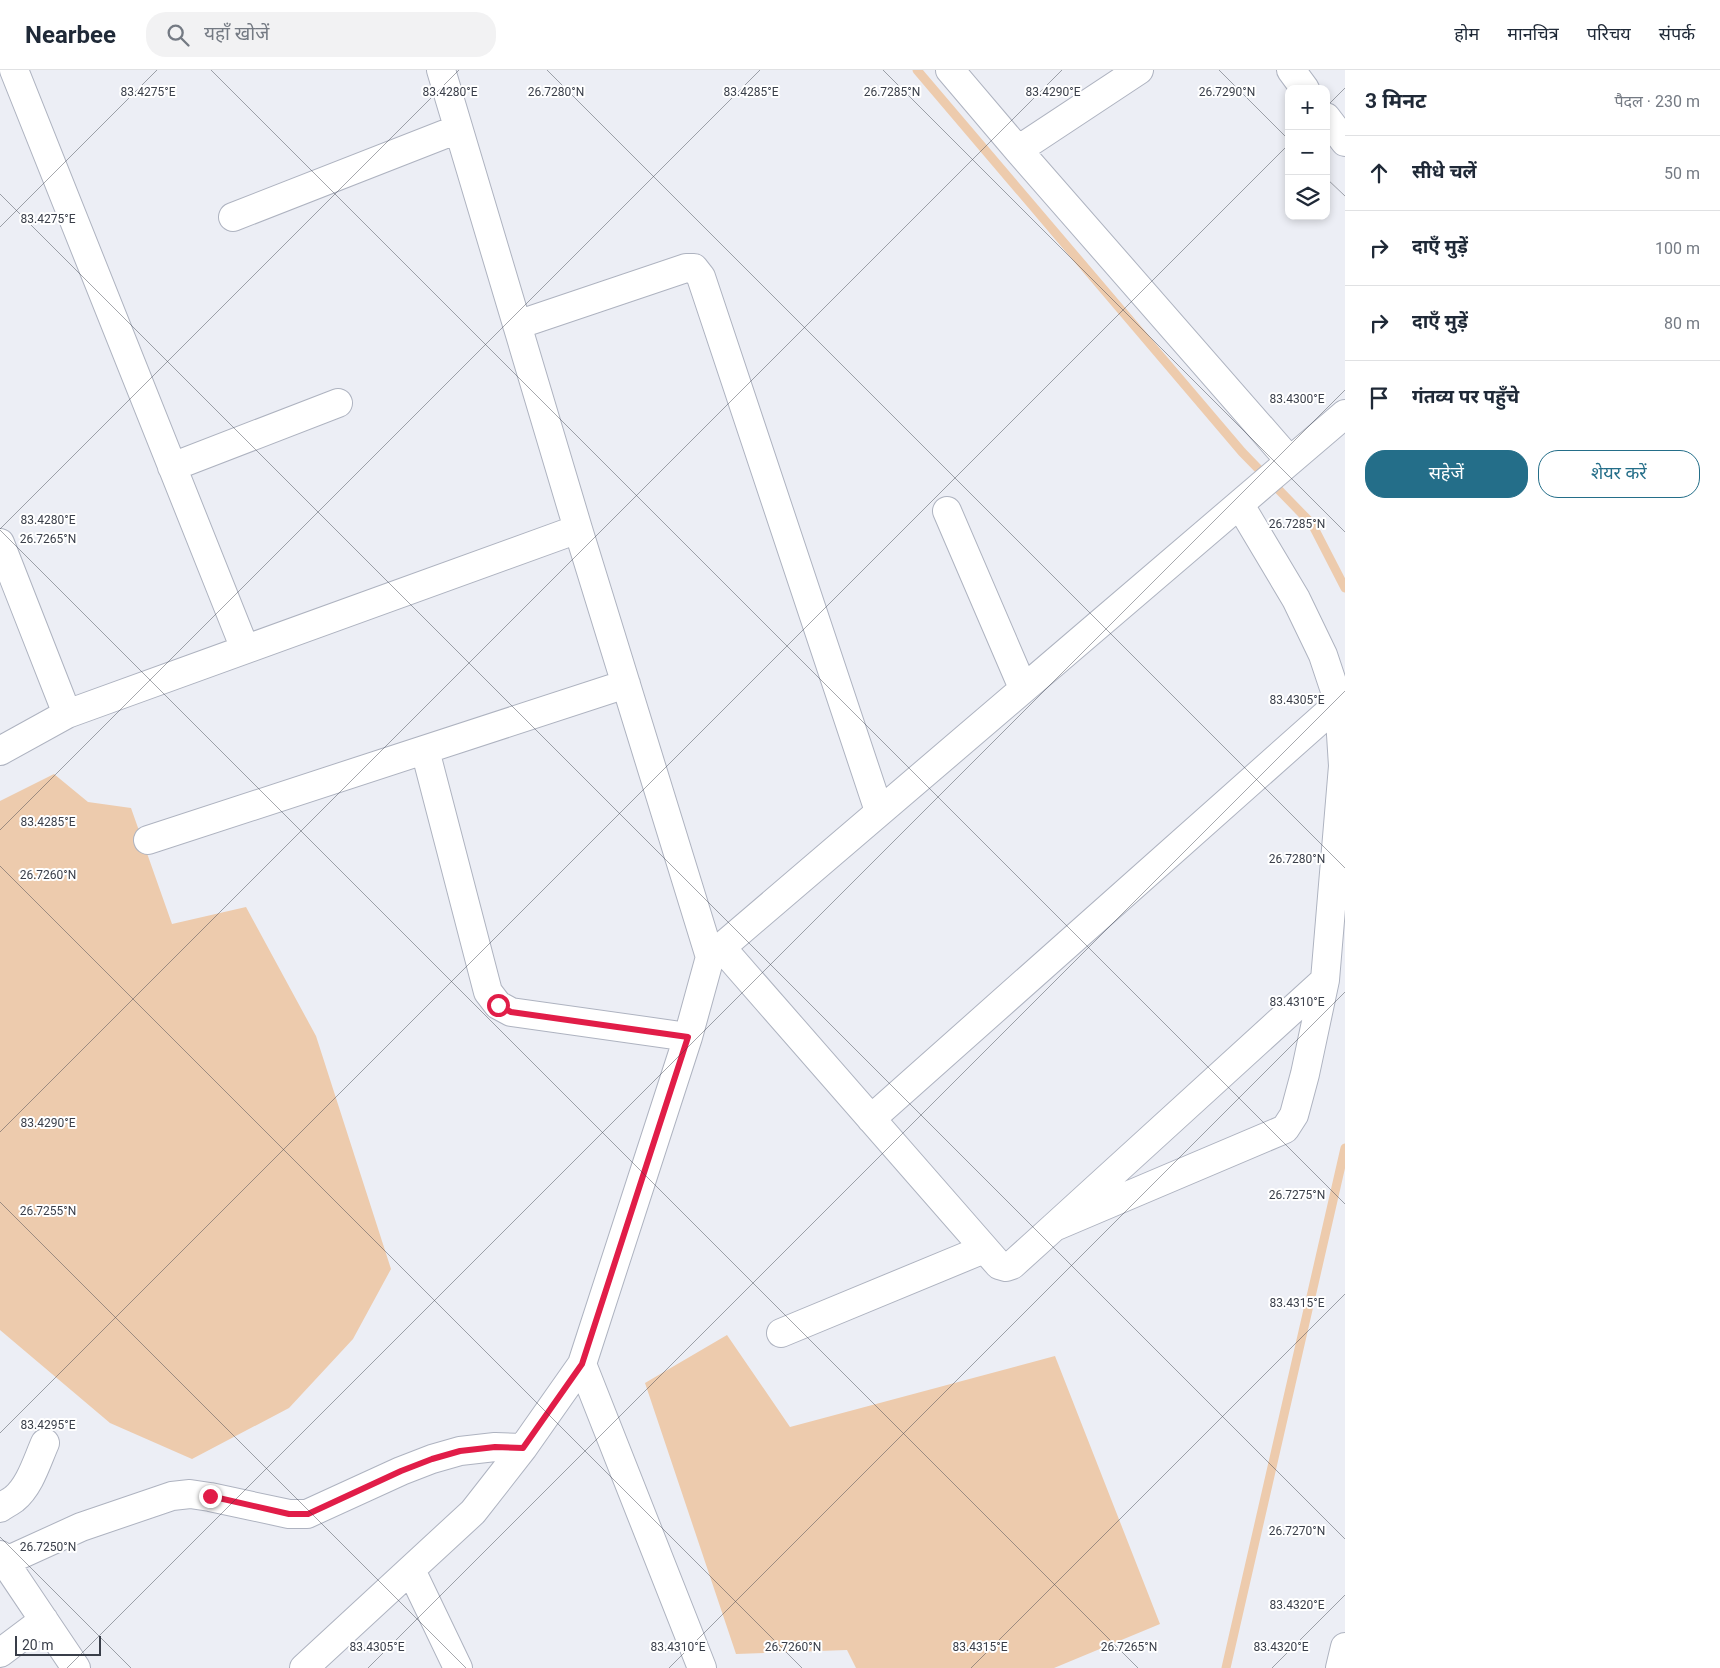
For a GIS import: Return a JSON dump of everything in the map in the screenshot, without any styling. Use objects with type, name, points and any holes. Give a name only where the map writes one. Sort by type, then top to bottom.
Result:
[{"type":"street","points":[[441,70],[626,684],[715,952],[871,1120],[998,1265],[1006,1267],[1012,1265],[1325,980]]},
{"type":"street","points":[[950,70],[1287,464]]},
{"type":"street","points":[[1018,150],[1140,70]]},
{"type":"street","points":[[12,72],[245,649]]},
{"type":"street","points":[[1330,122],[1345,142]]},
{"type":"street","points":[[233,216],[458,129]]},
{"type":"street","points":[[517,325],[686,268],[694,268],[701,276],[879,811]]},
{"type":"street","points":[[172,467],[338,403]]},
{"type":"street","points":[[304,1668],[472,1512],[523,1448],[582,1364],[715,952],[1345,414]]},
{"type":"street","points":[[1054,1227],[1285,1129],[1294,1115],[1305,1074],[1325,980],[1343,766],[1339,703],[1323,655],[1249,497]]},
{"type":"street","points":[[947,511],[1023,688]]},
{"type":"street","points":[[0,751],[67,714],[578,529]]},
{"type":"street","points":[[0,545],[67,714]]},
{"type":"street","points":[[148,840],[626,684]]},
{"type":"street","points":[[871,1120],[1339,703]]},
{"type":"street","points":[[425,750],[488,992],[498,1005],[511,1012],[688,1037]]},
{"type":"street","points":[[781,1333],[984,1249]]},
{"type":"street","points":[[582,1364],[702,1668]]},
{"type":"street","points":[[0,1508],[14,1499],[24,1488],[45,1442]]},
{"type":"street","points":[[76,1668],[2,1559],[81,1527],[172,1496],[190,1494],[210,1496],[289,1514],[308,1514],[401,1471],[432,1459],[460,1451],[495,1447],[523,1448]]},
{"type":"street","points":[[411,1570],[458,1668]]},
{"type":"street","points":[[0,1653],[44,1620]]},
{"type":"street","points":[[1340,1668],[1345,1647]]},
{"type":"shaded area","points":[[54,774],[88,802],[131,808],[172,924],[246,907],[316,1036],[391,1269],[353,1339],[289,1408],[192,1459],[110,1423],[0,1330],[0,801]]},
{"type":"shaded area","points":[[727,1335],[790,1427],[1055,1356],[1160,1624],[1054,1668],[856,1668],[847,1650],[736,1654],[645,1383]]},
{"type":"waterway","points":[[917,70],[1242,452],[1312,524],[1345,588]]},
{"type":"waterway","points":[[1226,1668],[1345,1148]]},
{"type":"route","points":[[210,1496],[289,1514],[308,1514],[401,1471],[432,1459],[460,1451],[495,1447],[523,1448],[582,1364],[688,1037],[511,1012],[498,1005]]}]
